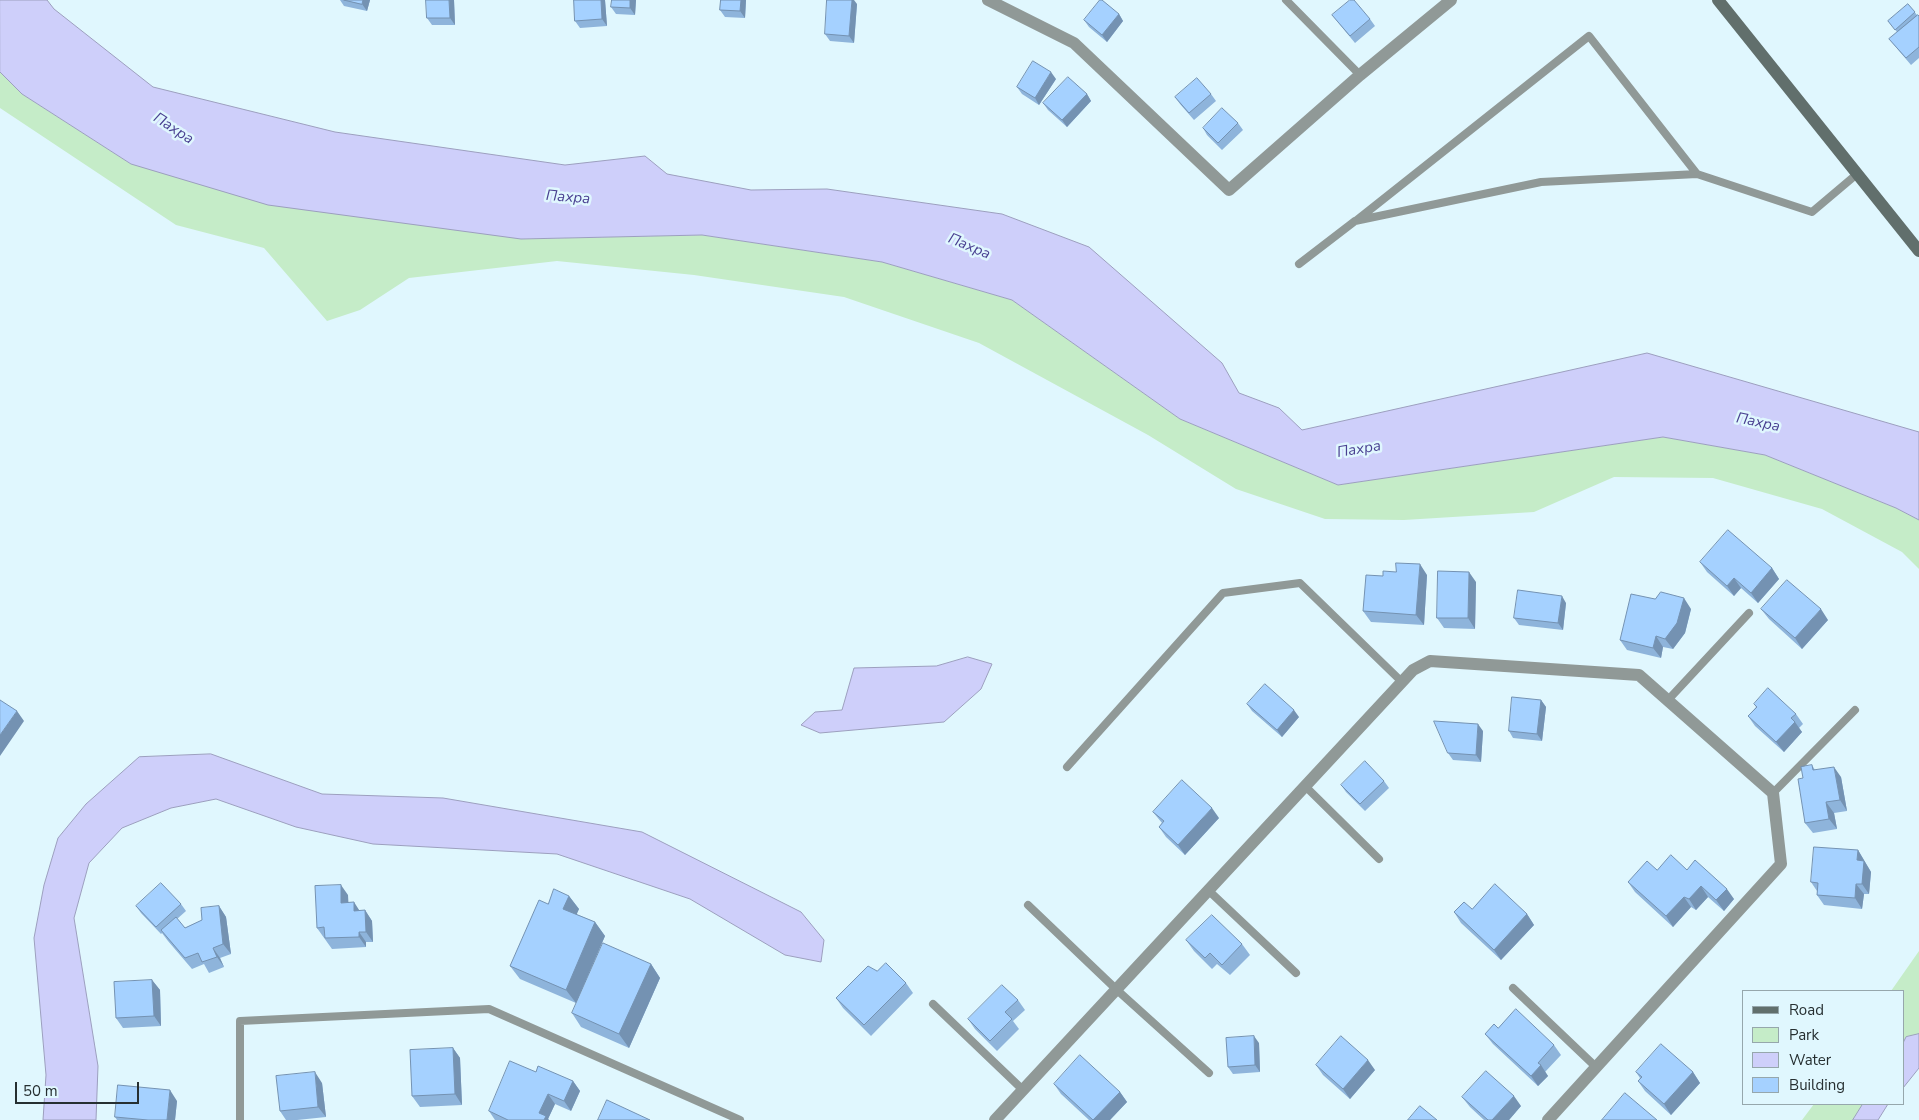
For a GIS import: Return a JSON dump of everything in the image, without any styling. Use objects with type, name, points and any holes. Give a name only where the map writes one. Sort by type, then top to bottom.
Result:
[{"type":"main road","points":[[1718,0],[1919,251]]},
{"type":"street","points":[[988,0],[1074,43],[1229,190],[1360,75],[1451,0]]},
{"type":"street","points":[[995,1120],[1413,670],[1430,661],[1639,675],[1774,793],[1781,864],[1548,1120]]},
{"type":"lane","points":[[1286,0],[1360,75]]},
{"type":"lane","points":[[1299,264],[1588,36],[1697,174]]},
{"type":"lane","points":[[1355,221],[1541,182],[1697,174],[1812,212],[1857,174]]},
{"type":"lane","points":[[1068,767],[1223,593],[1300,583],[1402,682]]},
{"type":"lane","points":[[1668,700],[1749,613]]},
{"type":"lane","points":[[1774,793],[1855,710]]},
{"type":"lane","points":[[1305,786],[1379,859]]},
{"type":"lane","points":[[1208,890],[1296,973]]},
{"type":"lane","points":[[1028,905],[1117,990],[1209,1073]]},
{"type":"lane","points":[[1513,988],[1596,1067]]},
{"type":"lane","points":[[933,1004],[1023,1090]]},
{"type":"lane","points":[[240,1120],[240,1021],[489,1010],[740,1120]]},
{"type":"green space","points":[[0,72],[22,94],[131,164],[521,239],[702,235],[882,262],[1012,300],[1180,419],[1338,485],[1663,437],[1765,455],[1896,508],[1919,520],[1919,569],[1902,552],[1822,509],[1713,478],[1614,477],[1534,512],[1404,520],[1325,519],[1236,489],[1148,435],[979,343],[844,297],[694,275],[557,261],[409,278],[360,310],[327,321],[264,248],[176,225],[0,108]]},
{"type":"green space","points":[[1919,951],[1919,1034],[1906,1037],[1904,1041],[1904,990],[1892,990]]},
{"type":"green space","points":[[1813,1105],[1862,1105],[1853,1120],[1802,1120]]},
{"type":"water","name":"Пахра","points":[[0,0],[47,0],[54,9],[153,87],[335,132],[565,165],[645,156],[667,174],[751,190],[827,189],[1002,214],[1089,247],[1222,363],[1239,393],[1279,408],[1302,430],[1647,353],[1919,432],[1919,520],[1896,508],[1765,455],[1663,437],[1338,485],[1180,419],[1012,300],[882,262],[702,235],[521,239],[268,205],[131,164],[22,94],[0,72]]},
{"type":"water","points":[[968,657],[992,664],[981,689],[944,722],[820,733],[801,725],[815,712],[842,710],[854,668],[936,666]]},
{"type":"water","points":[[211,754],[322,794],[443,798],[642,832],[801,912],[824,940],[821,962],[785,955],[690,899],[557,854],[373,844],[296,827],[216,799],[171,808],[122,828],[89,863],[74,918],[98,1066],[96,1120],[43,1120],[46,1075],[34,938],[44,885],[58,838],[86,804],[139,757]]},
{"type":"water","points":[[1919,1034],[1919,1068],[1904,1087],[1904,1041],[1906,1037]]},
{"type":"water","points":[[1862,1105],[1887,1105],[1878,1120],[1853,1120]]},
{"type":"building","points":[[344,0],[363,0],[362,4]]},
{"type":"building","points":[[426,0],[449,0],[450,18],[427,18]]},
{"type":"building","points":[[574,0],[601,0],[602,19],[575,21]]},
{"type":"building","points":[[612,0],[630,0],[630,8],[611,7]]},
{"type":"building","points":[[721,0],[741,0],[740,11],[720,10]]},
{"type":"building","points":[[827,0],[852,0],[849,36],[825,34]]},
{"type":"building","points":[[1100,0],[1119,14],[1102,35],[1084,20]]},
{"type":"building","points":[[1350,0],[1354,0],[1370,19],[1350,36],[1332,15]]},
{"type":"building","points":[[1908,4],[1915,12],[1895,30],[1888,21]]},
{"type":"building","points":[[1918,15],[1919,47],[1906,58],[1889,39]]},
{"type":"building","points":[[1033,61],[1051,72],[1035,98],[1017,87]]},
{"type":"building","points":[[1068,77],[1087,94],[1062,120],[1043,103]]},
{"type":"building","points":[[1197,78],[1211,94],[1189,113],[1175,97]]},
{"type":"building","points":[[1222,108],[1238,123],[1218,143],[1203,128]]},
{"type":"building","points":[[1728,530],[1772,568],[1751,593],[1734,578],[1727,586],[1700,562]]},
{"type":"building","points":[[1396,563],[1420,564],[1416,615],[1363,611],[1366,575],[1383,576],[1383,571],[1396,572]]},
{"type":"building","points":[[1438,571],[1469,572],[1468,618],[1437,618]]},
{"type":"building","points":[[1787,580],[1821,609],[1795,638],[1761,609]]},
{"type":"building","points":[[1518,590],[1562,596],[1558,623],[1514,618]]},
{"type":"building","points":[[1661,592],[1684,598],[1677,623],[1665,639],[1656,636],[1653,648],[1620,640],[1631,594],[1655,599]]},
{"type":"building","points":[[1265,684],[1294,710],[1277,730],[1247,704]]},
{"type":"building","points":[[1768,688],[1796,714],[1791,718],[1795,722],[1776,742],[1748,716],[1757,707],[1754,704]]},
{"type":"building","points":[[1512,697],[1541,700],[1537,734],[1509,731]]},
{"type":"building","points":[[0,700],[17,711],[0,735]]},
{"type":"building","points":[[1434,721],[1478,724],[1476,755],[1448,753]]},
{"type":"building","points":[[1365,761],[1384,781],[1360,804],[1341,785]]},
{"type":"building","points":[[1812,765],[1813,770],[1834,767],[1840,800],[1826,802],[1829,819],[1805,823],[1798,779],[1803,778],[1801,767]]},
{"type":"building","points":[[1182,780],[1212,808],[1178,845],[1159,827],[1164,821],[1153,812]]},
{"type":"building","points":[[1814,847],[1858,850],[1857,860],[1864,861],[1862,884],[1856,884],[1855,898],[1817,895],[1818,883],[1811,882]]},
{"type":"building","points":[[1671,855],[1687,870],[1695,860],[1727,889],[1716,900],[1701,886],[1689,899],[1684,897],[1666,916],[1628,882],[1647,861],[1657,870]]},
{"type":"building","points":[[161,883],[181,904],[156,927],[136,906]]},
{"type":"building","points":[[1495,884],[1527,914],[1494,950],[1454,912],[1464,902],[1472,909]]},
{"type":"building","points":[[341,885],[341,903],[354,902],[354,911],[365,910],[366,932],[359,932],[359,937],[325,938],[324,927],[317,928],[315,886]]},
{"type":"building","points":[[554,889],[569,896],[563,909],[595,922],[566,990],[510,966],[539,900],[548,904]]},
{"type":"building","points":[[219,906],[223,944],[213,948],[217,957],[202,962],[198,953],[185,958],[161,930],[176,917],[185,928],[202,920],[201,908]]},
{"type":"building","points":[[1212,915],[1242,944],[1222,965],[1210,953],[1205,958],[1186,940]]},
{"type":"building","points":[[603,943],[651,964],[619,1034],[572,1013]]},
{"type":"building","points":[[886,963],[906,983],[864,1025],[836,998],[868,966],[877,971]]},
{"type":"building","points":[[152,980],[154,1016],[116,1018],[114,982]]},
{"type":"building","points":[[1002,985],[1018,1000],[1005,1012],[1012,1019],[990,1041],[968,1019]]},
{"type":"building","points":[[1516,1009],[1554,1045],[1538,1063],[1541,1065],[1531,1076],[1485,1034],[1494,1024],[1498,1028]]},
{"type":"building","points":[[1254,1036],[1255,1065],[1228,1067],[1226,1038]]},
{"type":"building","points":[[1341,1036],[1368,1060],[1343,1089],[1316,1065]]},
{"type":"building","points":[[1661,1044],[1693,1072],[1664,1104],[1638,1081],[1642,1077],[1636,1072]]},
{"type":"building","points":[[453,1048],[455,1094],[412,1096],[410,1050]]},
{"type":"building","points":[[1080,1055],[1120,1092],[1093,1120],[1054,1084]]},
{"type":"building","points":[[510,1061],[536,1072],[538,1066],[573,1081],[564,1101],[548,1094],[539,1113],[546,1116],[544,1120],[508,1120],[489,1111]]},
{"type":"building","points":[[1486,1071],[1514,1096],[1492,1120],[1488,1120],[1462,1097]]},
{"type":"building","points":[[315,1072],[318,1107],[280,1111],[276,1076]]},
{"type":"building","points":[[118,1085],[170,1090],[167,1120],[115,1117]]},
{"type":"building","points":[[1625,1093],[1657,1120],[1602,1120]]},
{"type":"building","points":[[607,1100],[650,1120],[598,1120]]},
{"type":"building","points":[[1420,1106],[1437,1120],[1408,1120]]}]
